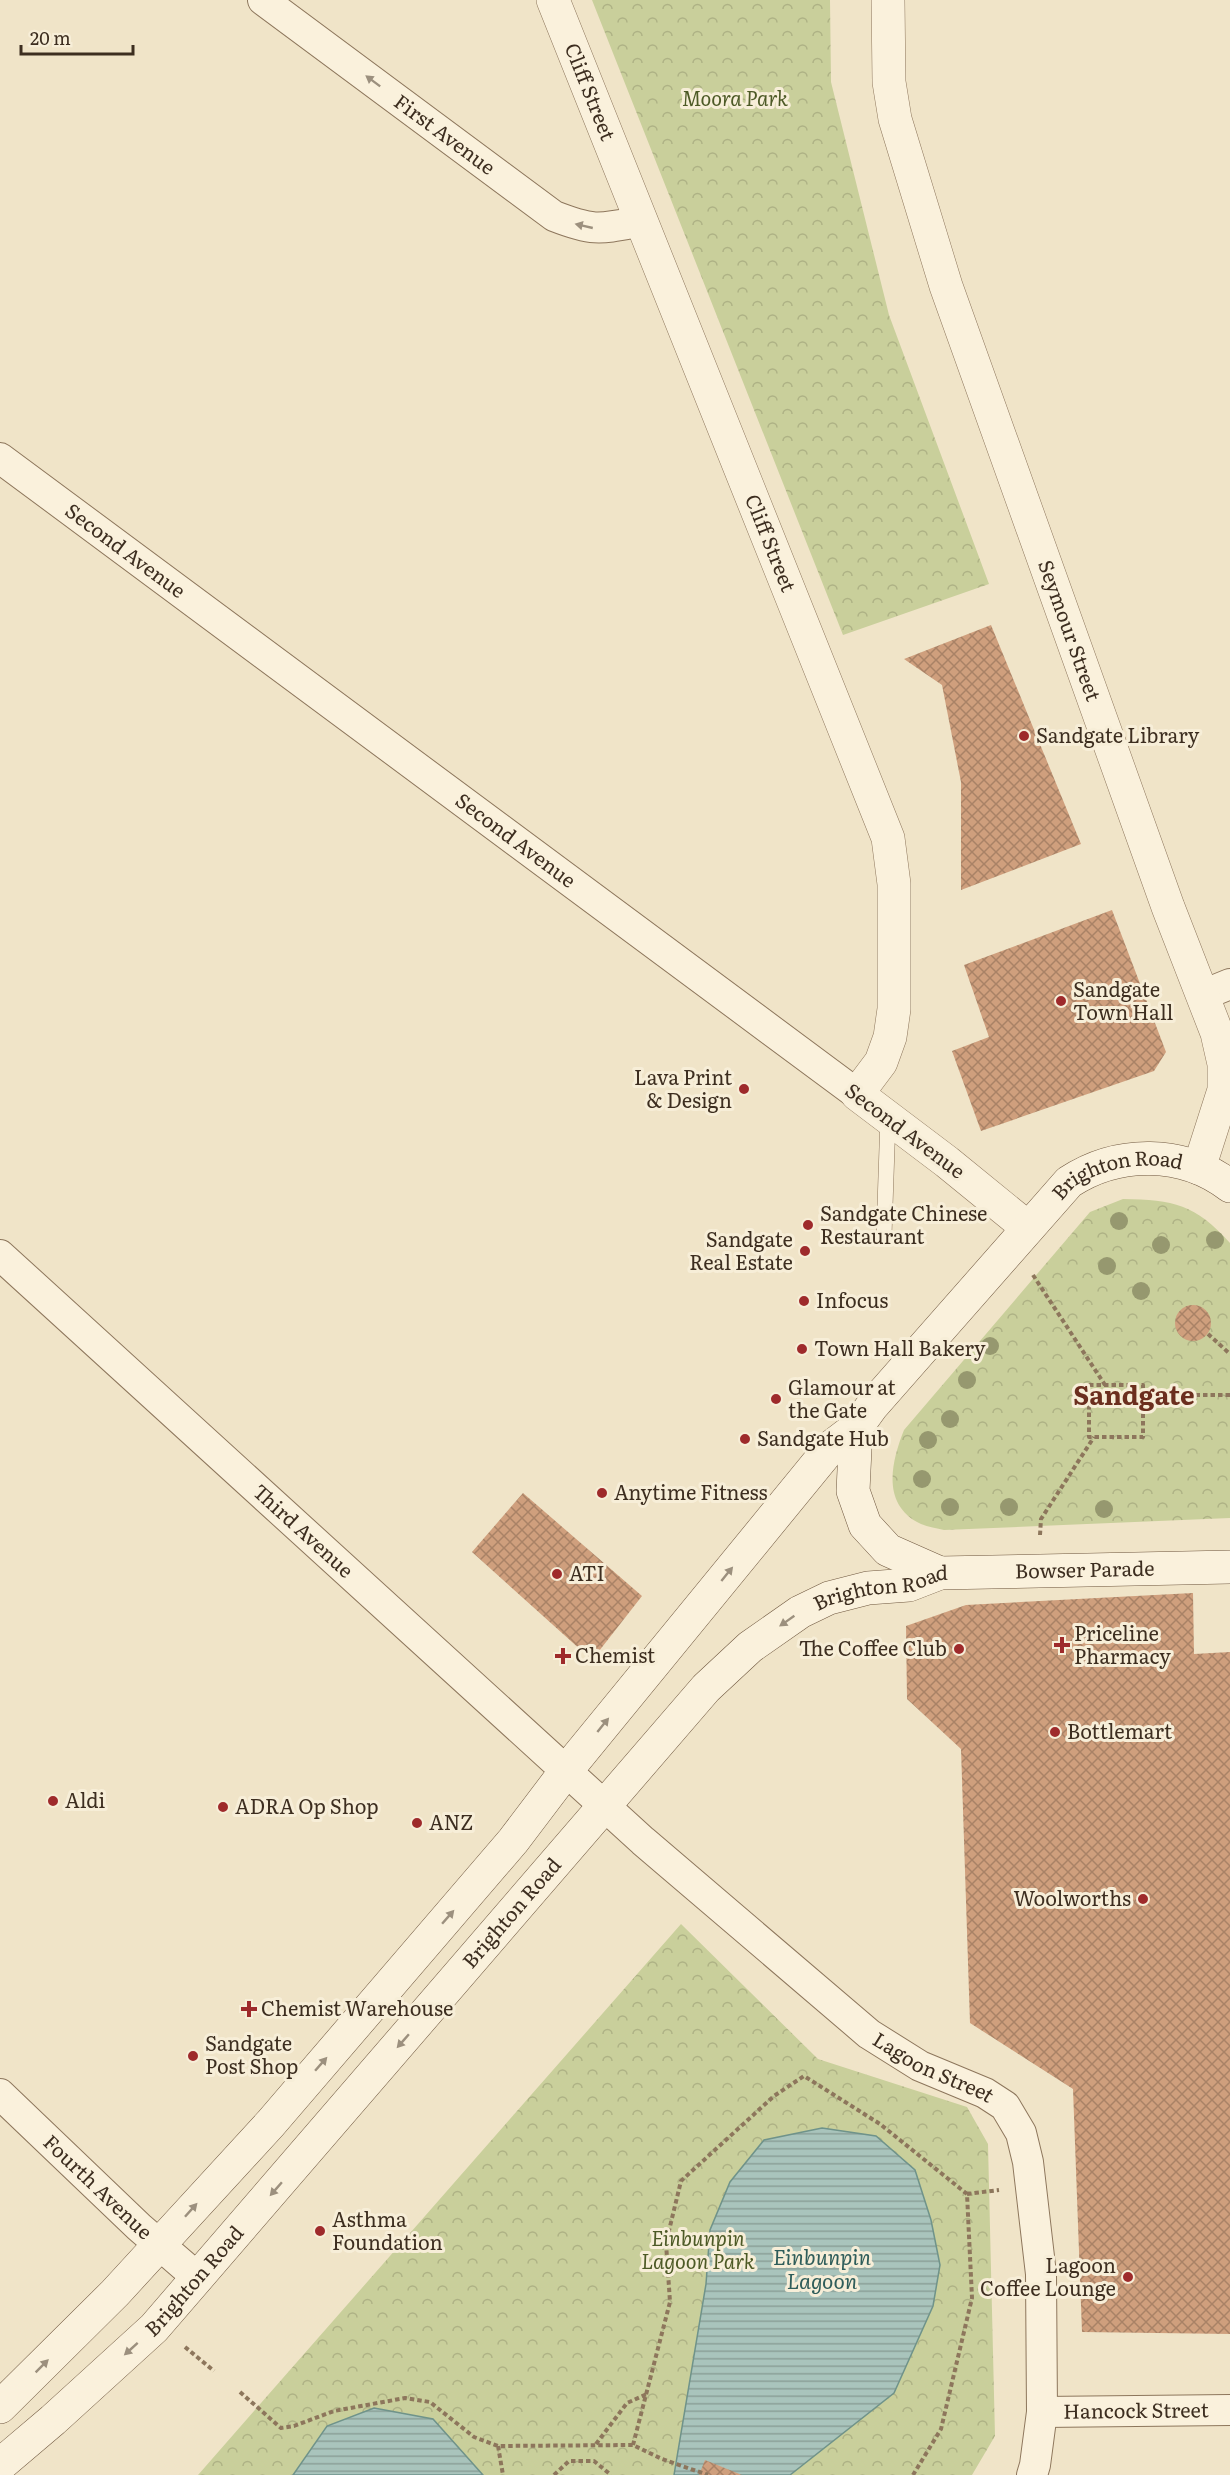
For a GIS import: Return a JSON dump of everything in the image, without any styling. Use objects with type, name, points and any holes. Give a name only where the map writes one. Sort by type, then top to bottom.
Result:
[{"type":"main road","name":"Cliff Street","points":[[553,0],[888,838],[894,884],[894,1009],[890,1037],[881,1062],[856,1094]]},
{"type":"main road","name":"Seymour Street","points":[[888,0],[891,93],[895,119],[946,286],[1164,896],[1217,989],[1217,1033],[1224,1064],[1224,1090],[1200,1168]]},
{"type":"main road","name":"Second Avenue","points":[[856,1094],[1028,1228]]},
{"type":"main road","name":"Brighton Road","points":[[0,2407],[115,2293],[271,2123],[498,1858],[566,1771],[831,1447],[856,1428],[872,1406],[1069,1182],[1093,1168],[1110,1162],[1141,1158],[1172,1160],[1200,1168]]},
{"type":"main road","points":[[1200,1168],[1230,1186]]},
{"type":"main road","name":"Brighton Road","points":[[856,1428],[853,1491],[865,1525],[888,1550],[940,1573]]},
{"type":"main road","name":"Bowser Parade","points":[[940,1573],[1230,1567]]},
{"type":"main road","name":"Brighton Road","points":[[0,2465],[154,2328],[706,1688],[750,1647],[800,1612],[828,1598],[868,1588],[909,1585],[940,1573]]},
{"type":"street","name":"First Avenue","points":[[263,0],[554,216],[582,227],[598,229],[642,221]]},
{"type":"street","name":"Second Avenue","points":[[0,458],[856,1094]]},
{"type":"street","name":"Third Avenue","points":[[0,1255],[606,1806]]},
{"type":"street","name":"Lagoon Street","points":[[606,1806],[869,2034],[920,2066],[985,2093],[1005,2106],[1021,2133],[1033,2188],[1041,2274],[1042,2412],[1032,2475]]},
{"type":"street","name":"Fourth Avenue","points":[[0,2094],[198,2278]]},
{"type":"street","name":"Hancock Street","points":[[1042,2412],[1230,2410]]},
{"type":"lane","points":[[884,1234],[888,1118]]},
{"type":"path","points":[[1029,1269],[1105,1385]]},
{"type":"path","points":[[1208,1334],[1230,1354]]},
{"type":"path","points":[[1089,1385],[1143,1385],[1143,1395],[1143,1437],[1089,1437],[1089,1385]]},
{"type":"path","points":[[1143,1395],[1230,1395]]},
{"type":"path","points":[[1040,1545],[1041,1519],[1094,1437]]},
{"type":"path","points":[[633,2445],[670,2302],[666,2243],[681,2181],[774,2096],[804,2076],[880,2124],[967,2194],[1011,2188]]},
{"type":"path","points":[[913,2475],[941,2429],[972,2298],[967,2194]]},
{"type":"path","points":[[179,2342],[214,2371]]},
{"type":"path","points":[[240,2392],[281,2428],[294,2426],[334,2411],[405,2398],[430,2402],[474,2437],[498,2446],[633,2445],[662,2459],[708,2475]]},
{"type":"path","points":[[595,2444],[627,2403],[647,2394]]},
{"type":"path","points":[[498,2446],[503,2475]]},
{"type":"path","points":[[554,2475],[569,2461],[594,2462],[611,2475]]},
{"type":"green space","name":"Moora Park","points":[[592,0],[830,0],[831,82],[889,315],[989,584],[843,635]]},
{"type":"green space","points":[[1123,1199],[1156,1201],[1182,1207],[1206,1220],[1230,1243],[1230,1518],[944,1530],[921,1524],[908,1516],[895,1495],[893,1482],[893,1469],[904,1430],[1090,1212]]},
{"type":"green space","name":"Einbunpin Lagoon Park","points":[[681,1924],[818,2059],[967,2107],[988,2144],[995,2436],[972,2475],[198,2475]]},
{"type":"water","name":"Einbunpin Lagoon","points":[[822,2128],[876,2136],[915,2170],[931,2220],[940,2265],[933,2306],[894,2393],[790,2475],[674,2475],[706,2284],[710,2230],[730,2182],[764,2140]]},
{"type":"water","points":[[374,2408],[433,2419],[483,2475],[293,2475],[327,2426]]},
{"type":"building","points":[[991,625],[1081,844],[961,890],[961,782],[942,685],[904,659]]},
{"type":"building","name":"Sandgate Town Hall","points":[[1112,910],[1166,1052],[1154,1071],[981,1131],[952,1051],[989,1037],[964,965]]},
{"type":"building","points":[[1193,1305],[1206,1310],[1211,1323],[1206,1336],[1193,1341],[1180,1336],[1175,1323],[1180,1310]]},
{"type":"building","name":"ATI","points":[[523,1493],[642,1596],[592,1660],[472,1552]]},
{"type":"building","points":[[1193,1593],[1194,1654],[1230,1652],[1230,2334],[1082,2332],[1073,2089],[970,2023],[961,1749],[907,1699],[906,1626],[966,1605]]},
{"type":"building","points":[[705,2460],[742,2475],[699,2475]]},
{"type":"place","name":"Sandgate Library","points":[[1024,736]]},
{"type":"place","name":"Sandgate Town Hall","points":[[1061,1001]]},
{"type":"place","name":"Lava Print & Design","points":[[744,1089]]},
{"type":"place","name":"Sandgate Chinese Restaurant","points":[[808,1225]]},
{"type":"place","name":"Sandgate Real Estate","points":[[805,1251]]},
{"type":"place","name":"Infocus","points":[[804,1301]]},
{"type":"place","name":"Town Hall Bakery","points":[[802,1349]]},
{"type":"place","name":"Glamour at the Gate","points":[[776,1399]]},
{"type":"place","name":"Sandgate Hub","points":[[745,1439]]},
{"type":"place","name":"Anytime Fitness","points":[[602,1493]]},
{"type":"place","name":"ATI","points":[[557,1574]]},
{"type":"place","name":"Priceline Pharmacy","points":[[1062,1645]]},
{"type":"place","name":"The Coffee Club","points":[[959,1649]]},
{"type":"place","name":"Chemist","points":[[563,1656]]},
{"type":"place","name":"Bottlemart","points":[[1055,1732]]},
{"type":"place","name":"Aldi","points":[[53,1801]]},
{"type":"place","name":"ADRA Op Shop","points":[[223,1807]]},
{"type":"place","name":"ANZ","points":[[417,1823]]},
{"type":"place","name":"Woolworths","points":[[1143,1899]]},
{"type":"place","name":"Chemist Warehouse","points":[[249,2009]]},
{"type":"place","name":"Sandgate Post Shop","points":[[193,2056]]},
{"type":"place","name":"Asthma Foundation","points":[[320,2231]]},
{"type":"place","name":"Lagoon Coffee Lounge","points":[[1128,2277]]},
{"type":"district","name":"Sandgate","points":[[1134,1396]]}]
